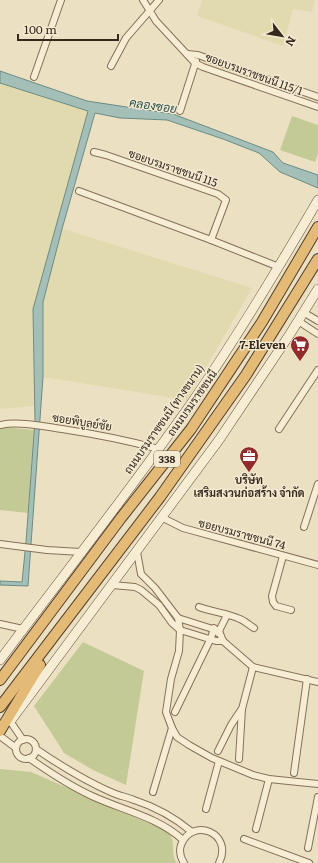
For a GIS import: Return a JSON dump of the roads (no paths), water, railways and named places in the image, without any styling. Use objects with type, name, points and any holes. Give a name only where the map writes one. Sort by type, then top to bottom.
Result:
[{"type":"highway","name":"ถนนบรมราชชนนี","points":[[0,680],[121,518],[191,428],[262,322],[318,227]]},
{"type":"highway","name":"338","points":[[0,708],[160,497],[246,375],[318,259]]},
{"type":"highway","points":[[0,731],[68,619]]},
{"type":"highway","points":[[0,672],[40,626]]},
{"type":"main road","name":"ถนนบรมราชชนนี (ทางขนาน)","points":[[0,660],[159,449],[196,397],[279,267],[318,200]]},
{"type":"main road","name":"338","points":[[0,735],[219,440],[318,289]]},
{"type":"street","points":[[34,77],[61,0]]},
{"type":"street","name":"ซอยบรมราชชนนี 115/1","points":[[143,0],[156,21],[195,63],[233,78],[318,107]]},
{"type":"street","points":[[111,66],[126,38],[159,0]]},
{"type":"street","name":"ซอยบรมราชชนนี 115/1","points":[[188,54],[198,55],[318,97]]},
{"type":"street","points":[[180,111],[198,55]]},
{"type":"street","points":[[233,78],[236,69]]},
{"type":"street","points":[[281,94],[283,85]]},
{"type":"street","name":"ซอยบรมราชชนนี 115","points":[[94,152],[223,197],[226,200],[211,240]]},
{"type":"street","points":[[79,191],[279,267]]},
{"type":"street","points":[[303,312],[318,321]]},
{"type":"street","points":[[298,321],[318,334]]},
{"type":"street","points":[[279,429],[318,370]]},
{"type":"street","name":"ซอยพิบูลย์ชัย","points":[[0,425],[13,423],[28,424],[122,439],[159,449]]},
{"type":"street","points":[[304,527],[318,484]]},
{"type":"street","name":"ซอยบรมราชชนนี 74","points":[[162,518],[183,528],[318,565]]},
{"type":"street","points":[[0,544],[65,552],[81,552]]},
{"type":"street","points":[[137,552],[141,574],[155,588],[178,618],[180,630],[179,651],[171,679],[166,712],[177,737],[189,746],[219,761],[269,779],[318,784]]},
{"type":"street","points":[[283,556],[272,596],[273,602],[276,606],[291,610]]},
{"type":"street","points":[[112,585],[135,587],[149,595],[176,628],[213,640],[223,641]]},
{"type":"street","points":[[149,595],[155,588]]},
{"type":"street","points":[[200,607],[242,620],[254,628]]},
{"type":"street","points":[[174,712],[213,640],[217,629],[227,615]]},
{"type":"street","points":[[178,618],[217,629],[223,641],[253,667],[318,682]]},
{"type":"street","points":[[0,624],[23,629]]},
{"type":"street","points":[[239,759],[242,709],[253,667]]},
{"type":"street","points":[[294,773],[307,679]]},
{"type":"street","points":[[218,751],[231,725],[242,709]]},
{"type":"street","points":[[10,721],[23,740]]},
{"type":"street","points":[[153,792],[172,728]]},
{"type":"street","points":[[0,735],[16,748],[17,752],[22,758],[29,758],[68,784],[91,796],[167,827],[183,840]]},
{"type":"street","points":[[16,748],[20,742],[27,739],[33,742],[36,749],[66,770],[115,794],[163,811],[181,822],[192,832]]},
{"type":"street","points":[[29,758],[35,753],[36,749]]},
{"type":"street","points":[[206,809],[219,761]]},
{"type":"street","points":[[256,829],[269,779]]},
{"type":"street","points":[[308,848],[318,799]]},
{"type":"street","points":[[184,863],[181,858],[180,849],[183,840],[192,832],[201,830],[210,832],[217,837],[222,845],[223,854],[219,863]]},
{"type":"street","points":[[244,839],[297,861],[309,863]]},
{"type":"water","points":[[0,71],[87,101],[173,114],[273,152],[283,163],[318,175],[318,188],[280,172],[259,153],[167,120],[120,118],[95,113],[43,302],[43,377],[28,586],[0,585],[0,581],[22,582],[35,421],[33,309],[88,111],[0,83]]},
{"type":"place","name":"7-Eleven","points":[[300,362]]},
{"type":"place","name":"บริษัท เสริมสงวนก่อสร้าง จำกัด","points":[[249,473]]},
{"type":"water label","name":"คลองซอย","points":[[153,106]]}]
